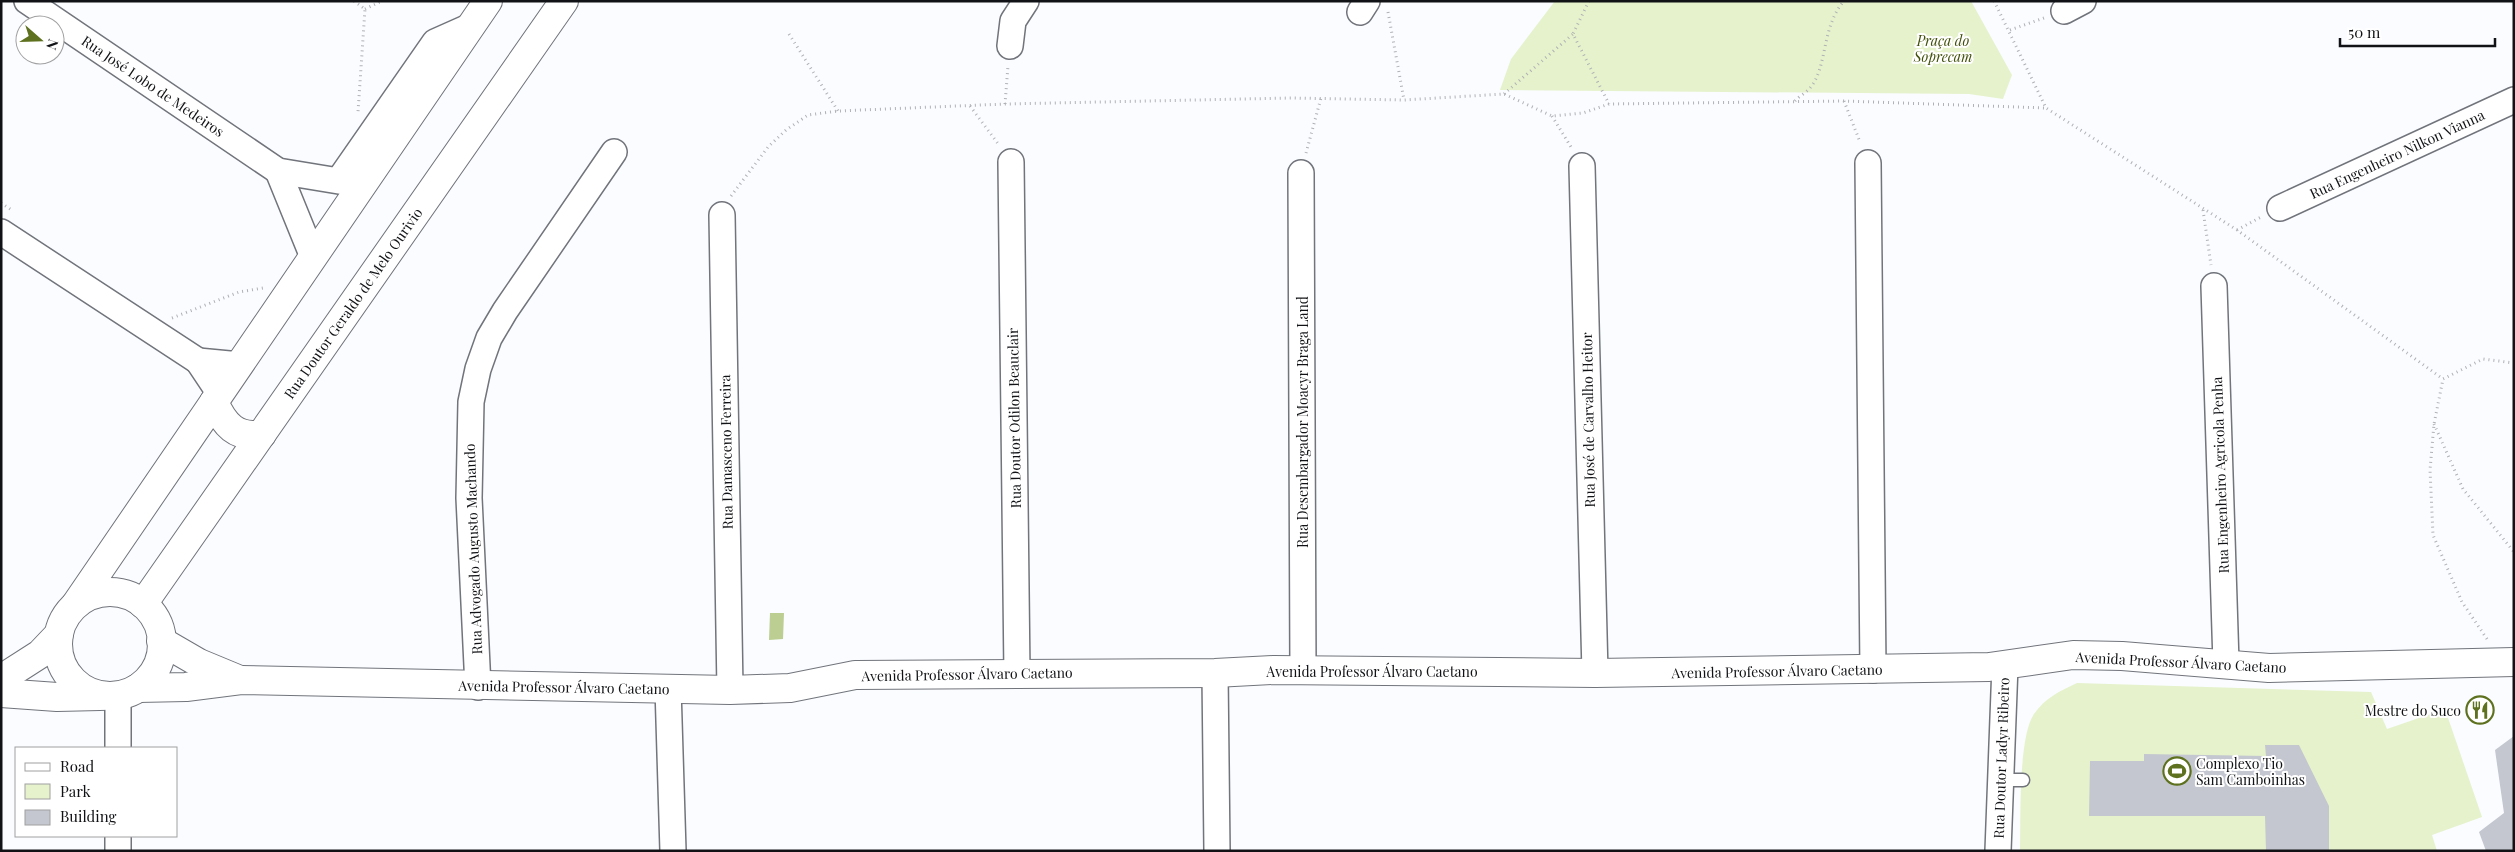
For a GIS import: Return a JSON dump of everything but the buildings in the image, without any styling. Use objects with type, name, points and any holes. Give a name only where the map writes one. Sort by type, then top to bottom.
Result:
[{"type":"street","name":"Rua José Lobo de Medeiros","points":[[27,1],[278,171],[351,182]]},
{"type":"street","points":[[351,182],[471,26],[488,1]]},
{"type":"street","name":"Rua Doutor Geraldo de Melo Ourivio","points":[[143,604],[564,1]]},
{"type":"street","points":[[1010,46],[1013,21],[1026,1]]},
{"type":"street","points":[[76,604],[89,596],[102,592],[117,592],[131,596],[143,604],[156,621],[161,641],[159,659],[151,675],[122,693],[95,694],[81,688],[70,677],[62,664],[58,650],[59,634],[65,618],[313,257],[351,182],[361,148],[435,42],[471,26]]},
{"type":"street","name":"Rua Engenheiro Nilkon Vianna","points":[[2280,208],[2514,100]]},
{"type":"street","name":"Rua Advogado Augusto Machando","points":[[478,687],[468,452],[471,402],[478,369],[489,338],[505,311],[614,152]]},
{"type":"street","name":"Rua Doutor Odilon Beauclair","points":[[1012,162],[1017,674]]},
{"type":"street","points":[[1868,163],[1873,670]]},
{"type":"street","name":"Rua José de Carvalho Heitor","points":[[1582,166],[1595,673]]},
{"type":"street","points":[[278,171],[313,257]]},
{"type":"street","name":"Rua Desembargador Moacyr Braga Land","points":[[1301,173],[1303,670]]},
{"type":"street","name":"Rua Damasceno Ferreira","points":[[722,215],[730,690]]},
{"type":"street","points":[[9,223],[198,361],[217,398],[220,416],[232,430],[247,435],[262,434]]},
{"type":"street","name":"Rua Engenheiro Agricola Penha","points":[[2214,286],[2226,663]]},
{"type":"street","points":[[198,361],[240,365]]},
{"type":"street","points":[[1,679],[40,654],[59,634]]},
{"type":"street","name":"Avenida Professor Álvaro Caetano","points":[[161,641],[199,662],[241,680]]},
{"type":"street","name":"Avenida Professor Álvaro Caetano","points":[[1,693],[57,697],[122,693],[241,680],[478,687],[730,690],[790,688],[855,675],[1215,673],[1303,670],[1595,673],[1873,670],[2005,665],[2073,655],[2122,656],[2269,668],[2511,662]]},
{"type":"street","name":"Rua Doutor Ladyr Ribeiro","points":[[1998,851],[2011,780],[2005,665]]},
{"type":"street","points":[[1215,673],[1217,851]]},
{"type":"street","points":[[668,688],[673,851]]},
{"type":"street","points":[[118,747],[122,693]]},
{"type":"street","points":[[118,837],[118,851]]},
{"type":"path","points":[[354,1],[365,9]]},
{"type":"path","points":[[365,9],[382,1]]},
{"type":"path","points":[[1504,94],[1573,34],[1589,1]]},
{"type":"path","points":[[1794,101],[1811,87],[1821,64],[1828,27],[1844,1]]},
{"type":"path","points":[[1994,1],[2010,30],[2046,108]]},
{"type":"path","points":[[2010,30],[2074,6]]},
{"type":"path","points":[[1372,8],[1404,100]]},
{"type":"path","points":[[361,148],[356,141],[365,9]]},
{"type":"path","points":[[789,34],[838,111]]},
{"type":"path","points":[[1573,34],[1609,104]]},
{"type":"path","points":[[1005,104],[1010,46]]},
{"type":"path","points":[[722,215],[732,193],[768,147],[786,130],[808,115],[838,111],[1005,104],[1321,98],[1404,100],[1504,94],[1552,116],[1584,113],[1609,104],[1844,100],[2046,108],[2245,236],[2443,379]]},
{"type":"path","points":[[1301,173],[1321,98]]},
{"type":"path","points":[[1844,100],[1868,163]]},
{"type":"path","points":[[970,105],[1012,162]]},
{"type":"path","points":[[1552,116],[1582,166]]},
{"type":"path","points":[[1,203],[9,223]]},
{"type":"path","points":[[2202,209],[2214,286]]},
{"type":"path","points":[[165,313],[173,318],[239,292],[263,288],[283,301]]},
{"type":"path","points":[[2443,379],[2483,359],[2514,364]]},
{"type":"path","points":[[2443,379],[2434,424],[2430,470],[2433,535],[2462,602],[2511,662]]},
{"type":"path","points":[[2434,424],[2462,489],[2514,552]]},
{"type":"green space","name":"Praça do Soprecam","points":[[1555,1],[1971,1],[2012,75],[2003,99],[1969,94],[1500,90],[1511,59]]},
{"type":"green space","name":"Complexo Tio Sam Camboinhas","points":[[2077,683],[2371,692],[2387,729],[2445,709],[2482,817],[2432,835],[2437,851],[2020,851],[2021,780],[2025,741],[2029,725],[2034,714],[2048,699]]},
{"type":"shaded area","points":[[770,613],[784,613],[783,639],[769,640]]},
{"type":"place","name":"Mestre do Suco","points":[[2480,710]]},
{"type":"place","name":"Complexo Tio Sam Camboinhas","points":[[2177,771]]}]
